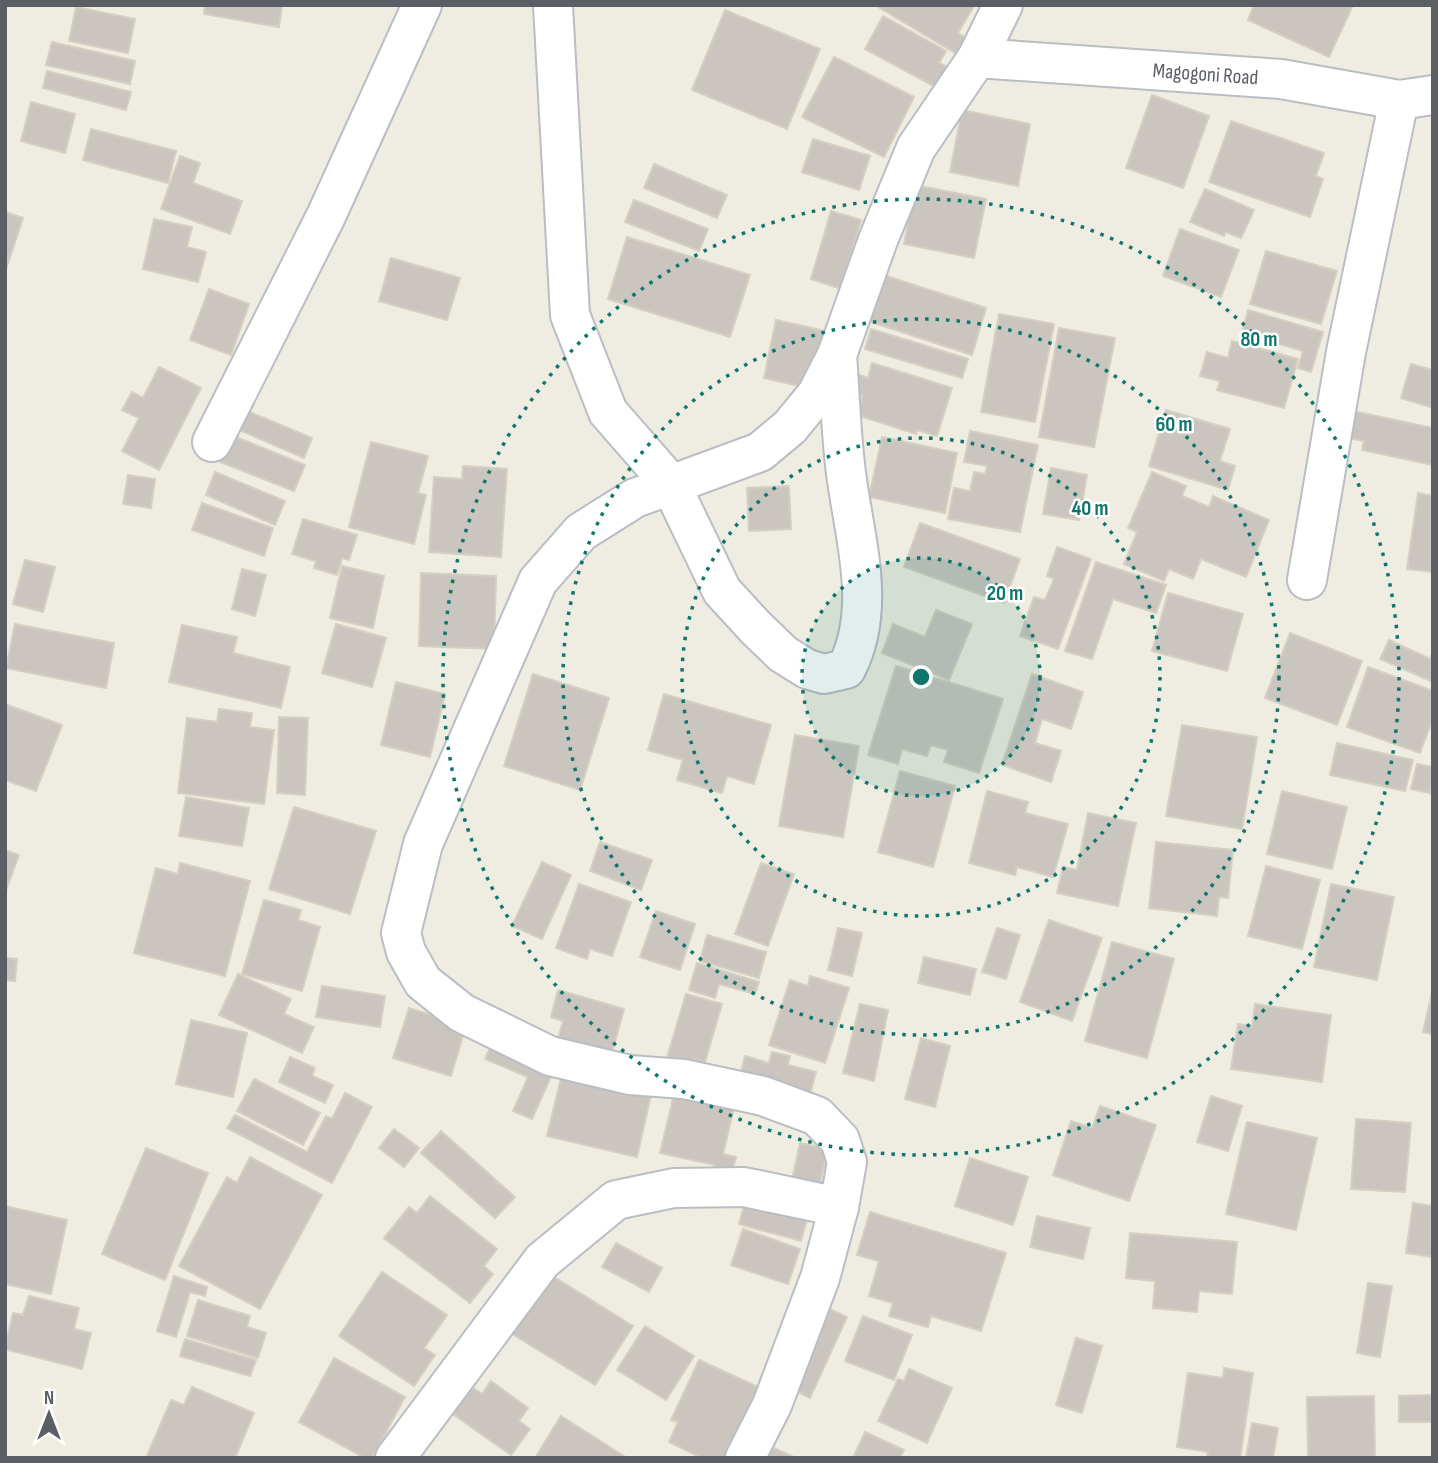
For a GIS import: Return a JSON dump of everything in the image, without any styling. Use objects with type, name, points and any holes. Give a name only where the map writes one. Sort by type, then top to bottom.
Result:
[{"type":"street","points":[[212,442],[326,216],[422,5]]},
{"type":"street","points":[[553,5],[570,315],[608,412],[670,483],[722,591],[783,654],[807,669],[824,674],[846,668],[859,630],[862,589],[846,472],[837,355]]},
{"type":"street","points":[[745,1458],[772,1405],[816,1291],[839,1207],[847,1162],[840,1140],[817,1116],[763,1096],[684,1079],[630,1075],[550,1056],[462,1013],[424,982],[406,952],[401,933],[424,844],[538,581],[581,532],[635,498],[670,483],[760,453],[790,427],[817,394],[837,355],[878,240],[916,148],[978,58],[1003,5]]},
{"type":"street","name":"Magogoni Road","points":[[978,58],[1281,79],[1416,98]]},
{"type":"street","points":[[1307,580],[1346,352],[1416,98]]},
{"type":"street","points":[[395,1458],[542,1261],[616,1200],[674,1188],[744,1186],[839,1207]]},
{"type":"building","points":[[205,5],[282,5],[279,27],[204,14]]},
{"type":"building","points":[[875,5],[974,6],[958,33],[966,38],[957,54]]},
{"type":"building","points":[[1254,5],[1353,5],[1329,57],[1248,20]]},
{"type":"building","points":[[76,7],[135,19],[128,53],[69,41]]},
{"type":"building","points":[[725,10],[820,49],[787,129],[692,90]]},
{"type":"building","points":[[883,16],[946,51],[939,63],[948,67],[937,88],[865,49]]},
{"type":"building","points":[[52,42],[135,61],[130,84],[46,65]]},
{"type":"building","points":[[834,57],[914,97],[884,157],[802,117]]},
{"type":"building","points":[[47,71],[131,92],[126,110],[43,88]]},
{"type":"building","points":[[1152,95],[1209,116],[1183,188],[1126,168]]},
{"type":"building","points":[[31,102],[75,114],[65,153],[21,141]]},
{"type":"building","points":[[962,110],[1030,124],[1018,186],[950,172]]},
{"type":"building","points":[[1231,121],[1324,153],[1316,176],[1323,179],[1310,217],[1209,182]]},
{"type":"building","points":[[91,129],[176,151],[168,183],[83,160]]},
{"type":"building","points":[[813,139],[870,156],[859,190],[802,172]]},
{"type":"building","points":[[180,156],[200,163],[193,183],[242,201],[230,234],[161,209]]},
{"type":"building","points":[[654,164],[727,195],[717,218],[644,188]]},
{"type":"building","points":[[915,185],[986,199],[974,258],[904,244]]},
{"type":"building","points":[[1205,189],[1254,210],[1241,238],[1225,232],[1224,236],[1190,222]]},
{"type":"building","points":[[634,200],[708,229],[699,251],[625,222]]},
{"type":"building","points":[[831,211],[861,220],[841,289],[811,279]]},
{"type":"building","points":[[5,212],[23,218],[5,272]]},
{"type":"building","points":[[154,219],[192,227],[187,247],[206,252],[198,282],[143,269]]},
{"type":"building","points":[[1180,229],[1239,250],[1221,297],[1163,276]]},
{"type":"building","points":[[627,237],[750,275],[730,337],[608,299]]},
{"type":"building","points":[[1266,251],[1337,271],[1321,324],[1250,304]]},
{"type":"building","points":[[391,258],[460,278],[447,320],[379,301]]},
{"type":"building","points":[[883,275],[986,308],[972,355],[868,321]]},
{"type":"building","points":[[209,289],[249,304],[231,355],[190,340]]},
{"type":"building","points":[[1248,310],[1323,332],[1311,372],[1298,368],[1303,351],[1242,333]]},
{"type":"building","points":[[999,314],[1054,324],[1035,422],[981,412]]},
{"type":"building","points":[[776,320],[830,332],[817,390],[764,378]]},
{"type":"building","points":[[1059,328],[1115,338],[1094,447],[1039,437]]},
{"type":"building","points":[[871,329],[968,359],[962,378],[865,349]]},
{"type":"building","points":[[1232,341],[1298,359],[1284,408],[1217,390],[1220,381],[1200,376],[1207,352],[1228,358]]},
{"type":"building","points":[[872,363],[952,388],[937,436],[917,430],[916,434],[857,415],[863,395],[851,392],[857,374],[868,378]]},
{"type":"building","points":[[1411,364],[1433,370],[1433,408],[1401,398]]},
{"type":"building","points":[[159,367],[201,388],[159,470],[122,451],[139,418],[122,410],[132,392],[143,398]]},
{"type":"building","points":[[245,410],[312,438],[304,458],[237,429]]},
{"type":"building","points":[[1166,410],[1230,429],[1220,461],[1235,466],[1228,490],[1149,466]]},
{"type":"building","points":[[1348,410],[1433,428],[1433,465],[1362,450],[1364,441],[1343,437]]},
{"type":"building","points":[[970,431],[1038,445],[1020,532],[948,519],[954,488],[970,491],[974,472],[985,474],[987,466],[964,462]]},
{"type":"building","points":[[231,435],[305,465],[294,491],[220,462]]},
{"type":"building","points":[[882,437],[957,453],[945,513],[869,497]]},
{"type":"building","points":[[371,442],[428,456],[418,493],[426,495],[414,544],[349,527]]},
{"type":"building","points":[[463,466],[507,469],[501,557],[429,552],[434,477],[462,479]]},
{"type":"building","points":[[1051,468],[1087,475],[1079,520],[1043,514]]},
{"type":"building","points":[[215,472],[285,501],[275,525],[206,495]]},
{"type":"building","points":[[1152,472],[1186,486],[1182,496],[1209,507],[1213,496],[1269,520],[1246,577],[1201,559],[1193,579],[1169,569],[1164,581],[1124,564],[1137,532],[1128,528]]},
{"type":"building","points":[[128,475],[155,479],[151,508],[123,504]]},
{"type":"building","points":[[789,486],[791,529],[749,531],[747,488]]},
{"type":"building","points":[[1418,493],[1433,496],[1433,572],[1407,569]]},
{"type":"building","points":[[202,503],[273,528],[264,556],[192,530]]},
{"type":"building","points":[[303,519],[357,535],[349,560],[342,558],[337,575],[314,568],[316,561],[292,554]]},
{"type":"building","points":[[920,523],[1020,559],[1004,603],[904,567]]},
{"type":"building","points":[[1057,547],[1091,559],[1058,649],[1020,636],[1034,597],[1045,600],[1054,579],[1047,576]]},
{"type":"building","points":[[25,560],[55,567],[43,612],[13,604]]},
{"type":"building","points":[[1096,562],[1166,585],[1156,613],[1113,599],[1092,659],[1065,651]]},
{"type":"building","points":[[342,566],[384,576],[373,628],[330,618]]},
{"type":"building","points":[[242,569],[266,575],[255,616],[232,609]]},
{"type":"building","points":[[421,573],[496,576],[494,649],[419,646]]},
{"type":"building","points":[[1168,593],[1243,614],[1227,671],[1152,651]]},
{"type":"building","points":[[936,610],[972,624],[949,680],[882,653],[893,624],[925,637]]},
{"type":"building","points":[[15,624],[114,643],[106,688],[6,668]]},
{"type":"building","points":[[336,624],[386,638],[372,687],[322,673]]},
{"type":"building","points":[[182,625],[237,637],[233,653],[290,667],[281,708],[169,682]]},
{"type":"building","points":[[1290,633],[1362,661],[1337,725],[1265,698]]},
{"type":"building","points":[[1389,640],[1430,659],[1433,653],[1433,682],[1380,659]]},
{"type":"building","points":[[896,666],[1003,699],[979,773],[944,762],[948,750],[931,745],[927,756],[902,749],[898,764],[868,755]]},
{"type":"building","points":[[1368,667],[1433,691],[1433,718],[1420,753],[1347,727]]},
{"type":"building","points":[[533,674],[609,698],[580,790],[504,766]]},
{"type":"building","points":[[1032,674],[1083,692],[1071,729],[1042,719],[1035,743],[1061,751],[1051,782],[1002,765]]},
{"type":"building","points":[[396,682],[445,694],[430,757],[381,745]]},
{"type":"building","points":[[664,694],[771,725],[754,784],[727,776],[722,793],[677,780],[683,760],[648,750]]},
{"type":"building","points":[[5,704],[62,725],[36,791],[5,780]]},
{"type":"building","points":[[219,709],[252,713],[250,727],[274,730],[264,804],[178,793],[187,718],[217,722]]},
{"type":"building","points":[[279,717],[308,718],[305,795],[277,793]]},
{"type":"building","points":[[1182,725],[1257,737],[1242,829],[1166,816]]},
{"type":"building","points":[[795,735],[859,746],[843,837],[779,826]]},
{"type":"building","points":[[1337,743],[1413,760],[1405,791],[1330,775]]},
{"type":"building","points":[[1417,764],[1433,767],[1430,793],[1411,789]]},
{"type":"building","points":[[900,771],[955,786],[933,867],[878,852]]},
{"type":"building","points":[[987,791],[1028,802],[1025,813],[1068,824],[1053,877],[1017,867],[1015,875],[969,863]]},
{"type":"building","points":[[1282,791],[1347,807],[1332,869],[1267,854]]},
{"type":"building","points":[[186,797],[249,808],[242,846],[179,836]]},
{"type":"building","points":[[294,807],[376,831],[350,914],[269,889]]},
{"type":"building","points":[[1088,813],[1136,823],[1118,906],[1057,893],[1063,867],[1077,870]]},
{"type":"building","points":[[600,842],[652,860],[641,890],[590,871]]},
{"type":"building","points":[[1156,842],[1233,850],[1228,898],[1219,897],[1217,916],[1149,908]]},
{"type":"building","points":[[5,850],[19,855],[5,893]]},
{"type":"building","points":[[542,862],[571,875],[542,939],[512,926]]},
{"type":"building","points":[[180,863],[250,881],[225,976],[134,953],[156,868],[178,874]]},
{"type":"building","points":[[761,863],[794,874],[768,946],[735,934]]},
{"type":"building","points":[[1266,866],[1320,880],[1302,949],[1248,936]]},
{"type":"building","points":[[579,884],[631,902],[612,956],[590,949],[587,959],[556,948]]},
{"type":"building","points":[[1331,884],[1394,897],[1377,980],[1314,967]]},
{"type":"building","points":[[264,900],[301,910],[298,920],[320,927],[302,991],[242,974]]},
{"type":"building","points":[[656,911],[695,924],[680,970],[640,957]]},
{"type":"building","points":[[1049,920],[1102,938],[1072,1021],[1020,1002]]},
{"type":"building","points":[[838,928],[862,933],[852,976],[828,970]]},
{"type":"building","points":[[997,928],[1020,935],[1006,979],[982,972]]},
{"type":"building","points":[[707,935],[766,952],[759,978],[700,961]]},
{"type":"building","points":[[1112,942],[1174,959],[1147,1058],[1085,1041]]},
{"type":"building","points":[[924,957],[976,969],[970,995],[918,983]]},
{"type":"building","points":[[5,958],[17,959],[15,981],[5,980]]},
{"type":"building","points":[[697,963],[759,982],[755,994],[719,984],[715,998],[689,990]]},
{"type":"building","points":[[238,974],[291,999],[284,1014],[314,1027],[302,1053],[219,1015]]},
{"type":"building","points":[[810,976],[849,988],[825,1063],[769,1045],[790,980],[808,986]]},
{"type":"building","points":[[322,986],[385,996],[380,1027],[316,1017]]},
{"type":"building","points":[[1433,988],[1433,1034],[1423,1032]]},
{"type":"building","points":[[558,990],[624,1009],[608,1067],[554,1052],[563,1021],[551,1017]]},
{"type":"building","points":[[686,994],[722,1004],[705,1062],[694,1059],[691,1068],[666,1061]]},
{"type":"building","points":[[860,1004],[888,1010],[874,1081],[843,1073]]},
{"type":"building","points":[[1255,1004],[1331,1015],[1322,1082],[1231,1069],[1238,1024],[1252,1026]]},
{"type":"building","points":[[409,1008],[466,1026],[451,1076],[393,1058]]},
{"type":"building","points":[[191,1020],[247,1033],[233,1097],[176,1084]]},
{"type":"building","points":[[495,1037],[557,1063],[532,1119],[513,1111],[528,1077],[485,1059]]},
{"type":"building","points":[[921,1038],[950,1046],[935,1107],[905,1099]]},
{"type":"building","points":[[772,1052],[790,1056],[788,1065],[816,1072],[808,1102],[738,1084],[745,1056],[769,1063]]},
{"type":"building","points":[[290,1057],[315,1068],[312,1076],[333,1085],[325,1103],[279,1082]]},
{"type":"building","points":[[562,1074],[651,1095],[637,1157],[547,1136]]},
{"type":"building","points":[[254,1079],[320,1113],[303,1145],[237,1111]]},
{"type":"building","points":[[676,1086],[736,1099],[723,1154],[736,1157],[731,1177],[713,1172],[715,1165],[660,1153]]},
{"type":"building","points":[[345,1093],[372,1107],[332,1183],[227,1128],[235,1115],[307,1152],[326,1116],[332,1119]]},
{"type":"building","points":[[1211,1096],[1242,1106],[1228,1151],[1197,1142]]},
{"type":"building","points":[[1100,1106],[1156,1125],[1129,1201],[1053,1175],[1071,1121],[1092,1128]]},
{"type":"building","points":[[1356,1119],[1411,1123],[1405,1192],[1351,1189]]},
{"type":"building","points":[[1247,1122],[1317,1138],[1296,1230],[1226,1214]]},
{"type":"building","points":[[394,1129],[419,1148],[404,1167],[379,1148]]},
{"type":"building","points":[[441,1131],[515,1197],[495,1218],[421,1153]]},
{"type":"building","points":[[800,1143],[828,1149],[818,1191],[791,1185]]},
{"type":"building","points":[[146,1148],[208,1173],[165,1280],[102,1254]]},
{"type":"building","points":[[250,1157],[322,1195],[260,1309],[179,1266],[227,1177],[237,1183]]},
{"type":"building","points":[[970,1158],[1028,1177],[1013,1225],[955,1206]]},
{"type":"building","points":[[748,1191],[810,1209],[801,1241],[739,1224]]},
{"type":"building","points":[[430,1196],[497,1249],[484,1266],[493,1274],[470,1303],[384,1238],[409,1207],[417,1213]]},
{"type":"building","points":[[1413,1203],[1433,1206],[1433,1257],[1406,1253]]},
{"type":"building","points":[[5,1206],[67,1220],[51,1294],[5,1284]]},
{"type":"building","points":[[870,1212],[1006,1253],[981,1331],[931,1316],[928,1327],[889,1316],[893,1303],[869,1296],[879,1261],[857,1255]]},
{"type":"building","points":[[1037,1216],[1090,1228],[1083,1259],[1030,1247]]},
{"type":"building","points":[[743,1229],[800,1249],[788,1284],[731,1265]]},
{"type":"building","points":[[1130,1233],[1237,1242],[1232,1294],[1199,1291],[1197,1312],[1153,1308],[1155,1281],[1126,1278]]},
{"type":"building","points":[[616,1243],[662,1268],[649,1292],[602,1267]]},
{"type":"building","points":[[538,1267],[633,1326],[595,1385],[501,1327]]},
{"type":"building","points":[[382,1272],[447,1315],[424,1348],[435,1355],[414,1386],[339,1336]]},
{"type":"building","points":[[174,1276],[207,1287],[205,1296],[190,1292],[176,1337],[157,1331]]},
{"type":"building","points":[[1368,1283],[1392,1286],[1380,1357],[1357,1353]]},
{"type":"building","points":[[29,1296],[79,1308],[74,1329],[91,1333],[82,1369],[5,1349],[13,1313],[23,1315]]},
{"type":"building","points":[[198,1300],[250,1316],[247,1327],[266,1333],[258,1358],[187,1336]]},
{"type":"building","points":[[819,1304],[847,1317],[810,1398],[783,1385]]},
{"type":"building","points":[[863,1316],[912,1335],[894,1380],[845,1361]]},
{"type":"building","points":[[645,1326],[694,1356],[666,1400],[617,1370]]},
{"type":"building","points":[[1076,1338],[1102,1346],[1082,1413],[1056,1405]]},
{"type":"building","points":[[185,1339],[256,1360],[250,1376],[180,1356]]},
{"type":"building","points":[[334,1358],[405,1397],[372,1458],[365,1458],[299,1422]]},
{"type":"building","points":[[699,1360],[765,1390],[733,1458],[702,1458],[669,1442],[678,1422],[671,1420]]},
{"type":"building","points":[[1224,1368],[1253,1373],[1240,1458],[1207,1458],[1208,1452],[1177,1447],[1188,1373],[1223,1378]]},
{"type":"building","points":[[909,1369],[952,1388],[927,1443],[878,1421],[898,1379],[904,1381]]},
{"type":"building","points":[[491,1381],[528,1408],[519,1421],[530,1429],[511,1455],[450,1412],[469,1385],[482,1394]]},
{"type":"building","points":[[192,1387],[254,1413],[235,1458],[146,1458],[171,1400],[184,1405]]},
{"type":"building","points":[[1433,1395],[1433,1422],[1399,1422],[1399,1396]]},
{"type":"building","points":[[1374,1396],[1375,1458],[1308,1458],[1307,1397]]},
{"type":"building","points":[[561,1416],[627,1458],[535,1458]]},
{"type":"building","points":[[1252,1423],[1278,1428],[1273,1458],[1246,1458]]},
{"type":"building","points":[[865,1432],[904,1450],[900,1458],[853,1458]]},
{"type":"building","points":[[769,1446],[796,1458],[765,1458]]}]
